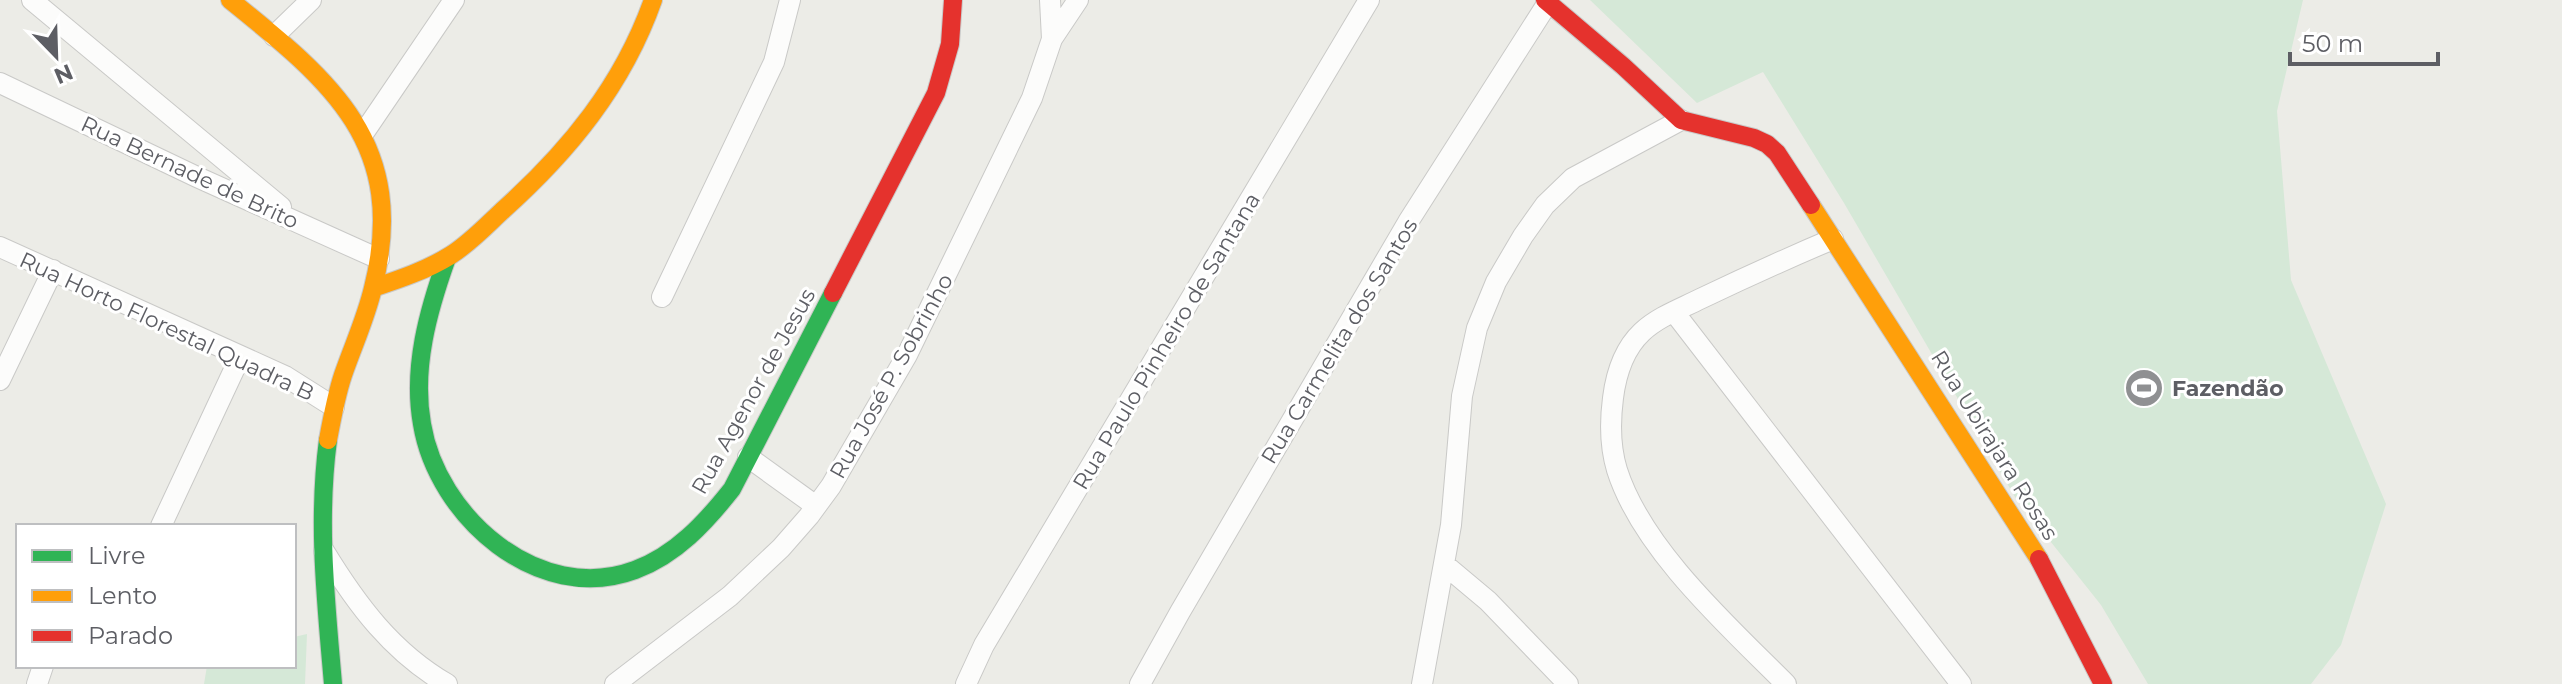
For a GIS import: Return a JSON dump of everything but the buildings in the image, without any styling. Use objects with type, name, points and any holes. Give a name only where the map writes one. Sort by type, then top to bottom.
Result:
[{"type":"street","points":[[32,0],[300,223]]},
{"type":"street","points":[[230,0],[274,36],[334,95],[363,134],[379,196],[379,259],[373,288],[334,407],[325,458],[323,549],[333,684]]},
{"type":"street","points":[[274,36],[311,0]]},
{"type":"street","points":[[363,134],[454,0]]},
{"type":"street","points":[[373,288],[447,258],[522,195],[579,132],[618,79],[637,47],[653,0]]},
{"type":"street","points":[[662,297],[774,62],[790,0]]},
{"type":"street","name":"Rua Agenor de Jesus","points":[[447,258],[435,290],[424,339],[419,410],[425,440],[438,476],[456,507],[499,545],[520,558],[554,571],[589,577],[618,575],[647,565],[688,537],[732,489],[936,93],[950,44],[953,0]]},
{"type":"street","points":[[1050,0],[1052,39]]},
{"type":"street","name":"Rua José P. Sobrinho","points":[[615,684],[730,596],[781,548],[816,506],[855,447],[907,355],[1032,98],[1052,39],[1078,0]]},
{"type":"street","name":"Rua Paulo Pinheiro de Santana","points":[[966,684],[984,645],[1369,0]]},
{"type":"street","points":[[1422,684],[1453,512],[1462,396],[1477,328],[1496,282],[1545,205],[1573,178],[1681,120],[1623,66],[1546,2]]},
{"type":"street","name":"Rua Carmelita dos Santos","points":[[1140,684],[1408,222],[1546,2]]},
{"type":"street","name":"Rua Bernade de Brito","points":[[0,83],[379,259]]},
{"type":"street","name":"Rua Ubirajara Rosas","points":[[1681,120],[1767,144],[1777,153],[2029,540],[2103,684]]},
{"type":"street","points":[[1786,684],[1716,613],[1664,553],[1639,517],[1617,469],[1612,444],[1612,408],[1622,361],[1641,332],[1674,312],[1833,239]]},
{"type":"street","name":"Rua Horto Florestal Quadra B","points":[[0,247],[285,376],[334,407]]},
{"type":"street","points":[[0,380],[8,345],[53,270]]},
{"type":"street","points":[[1674,312],[1961,684]]},
{"type":"street","points":[[162,524],[240,357]]},
{"type":"street","points":[[748,457],[816,506]]},
{"type":"street","points":[[323,549],[348,590],[388,640],[447,684]]},
{"type":"street","points":[[1445,565],[1488,601],[1568,684]]},
{"type":"green space","name":"Fazendão","points":[[1590,0],[2303,0],[2277,111],[2291,280],[2386,504],[2341,645],[2311,684],[2148,684],[2101,605],[2015,497],[1844,203],[1763,72],[1697,103]]},
{"type":"green space","points":[[307,634],[305,684],[204,684],[207,668],[296,668],[296,637]]},
{"type":"traffic: fast","points":[[447,258],[428,319],[419,382],[422,424],[431,458],[448,491],[470,520],[498,545],[529,564],[563,575],[599,578],[635,570],[664,556],[701,525],[732,489],[833,293]]},
{"type":"traffic: fast","points":[[328,440],[323,532],[333,684]]},
{"type":"traffic: slow","points":[[230,0],[300,59],[330,89],[353,121],[370,155],[380,194],[381,238],[373,288],[341,383],[328,440]]},
{"type":"traffic: slow","points":[[373,288],[423,270],[458,250],[550,165],[610,88],[641,31],[653,0]]},
{"type":"traffic: slow","points":[[1811,205],[2039,559]]},
{"type":"traffic: jam","points":[[833,293],[936,93],[950,44],[953,0]]},
{"type":"traffic: jam","points":[[1545,0],[1681,120],[1767,144],[1777,153],[1811,205]]},
{"type":"traffic: jam","points":[[2039,559],[2103,684]]},
{"type":"place","name":"Fazendão","points":[[2144,388]]}]
